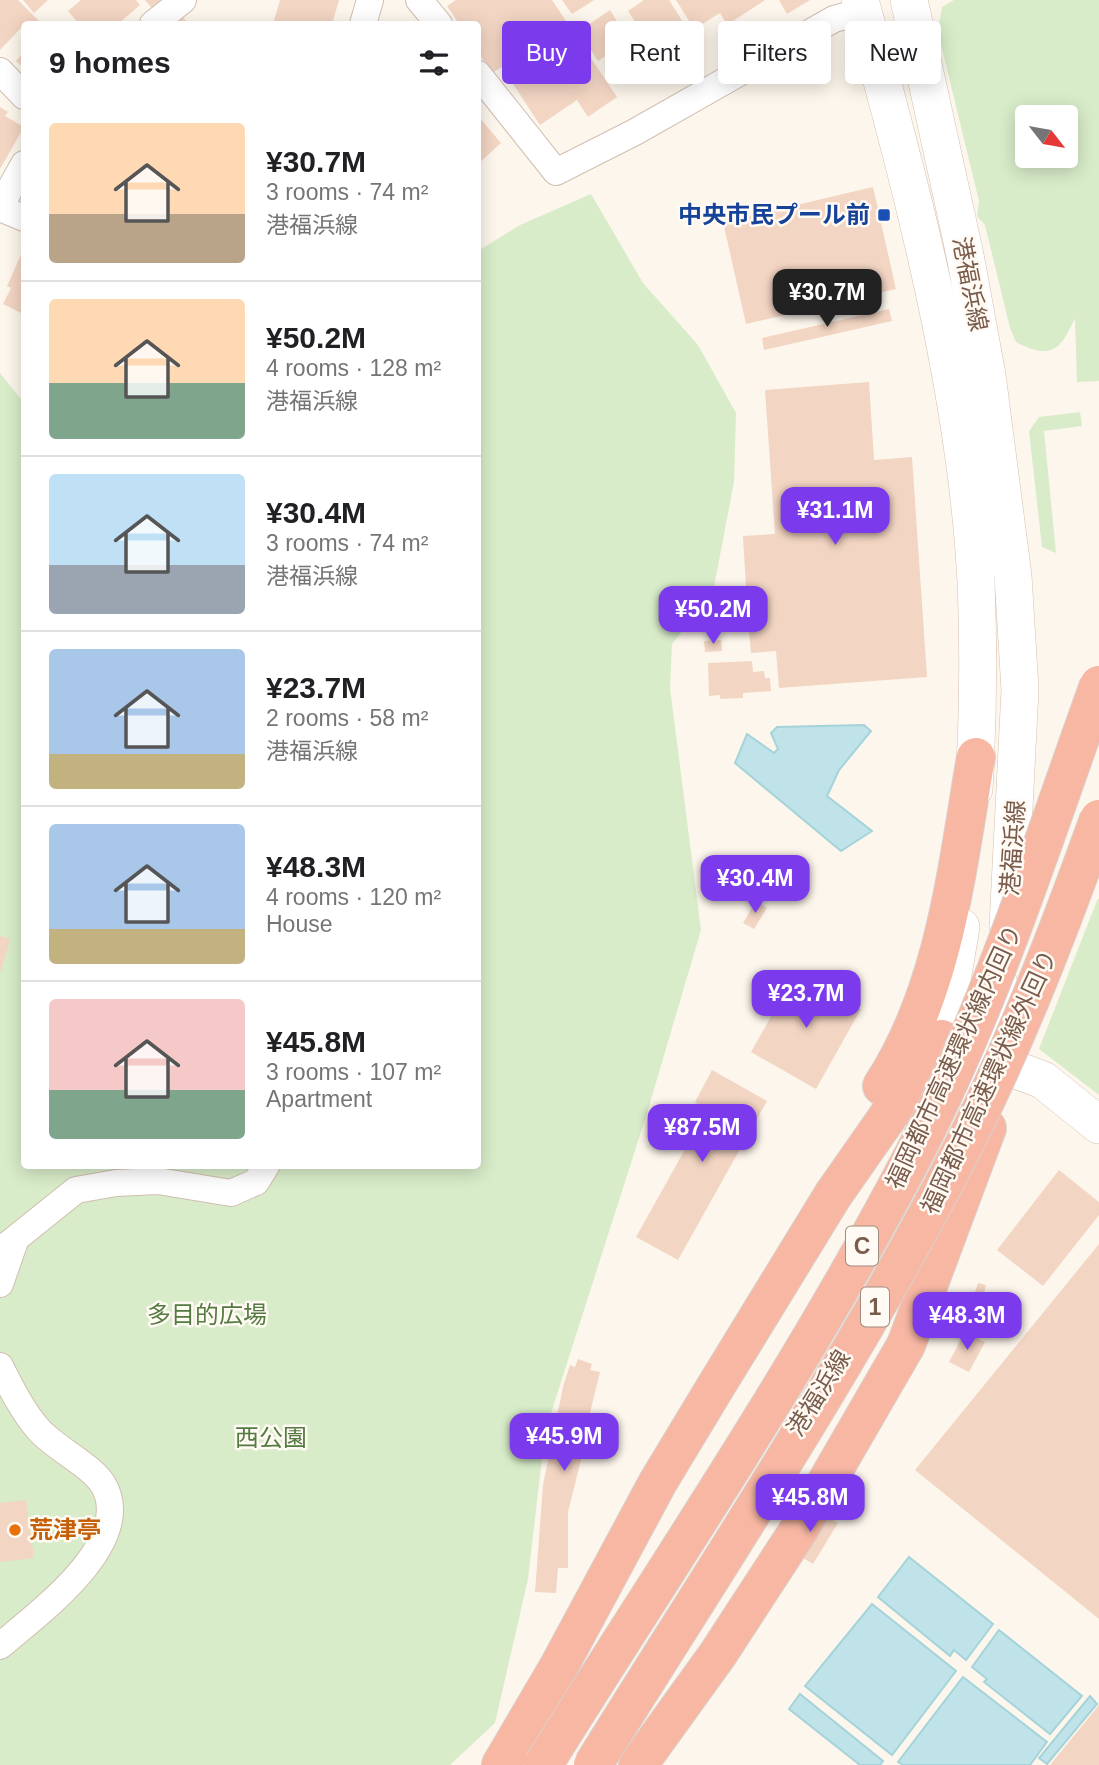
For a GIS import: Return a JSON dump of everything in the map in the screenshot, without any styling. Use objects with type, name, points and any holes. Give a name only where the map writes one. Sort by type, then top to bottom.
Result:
[{"type":"highway","name":"福岡都市高速環状線内回り","points":[[543,1765],[812,1335],[915,1152],[1012,934],[1099,685]]},
{"type":"highway","points":[[716,1386],[744,1308],[819,1181],[903,1054],[935,965],[954,887],[976,757]]},
{"type":"highway","name":"福岡都市高速環状線外回り","points":[[593,1765],[849,1353],[950,1173],[986,1101],[1052,951],[1099,818]]},
{"type":"highway","points":[[501,1765],[558,1668],[658,1482],[832,1195],[942,1039]]},
{"type":"highway","points":[[638,1765],[718,1654],[800,1528],[906,1345],[987,1130],[987,1060]]},
{"type":"street","points":[[157,21],[183,0]]},
{"type":"street","points":[[364,21],[370,0]]},
{"type":"street","points":[[421,1],[437,21]]},
{"type":"street","points":[[481,78],[556,172],[635,132],[861,5],[912,1]]},
{"type":"street","name":"港福浜線","points":[[587,1765],[851,1340],[896,1260],[987,1060],[1008,924],[1017,782],[1020,690],[1013,576],[988,375],[912,1]]},
{"type":"street","name":"港福浜線","points":[[543,1765],[647,1602],[859,1246],[942,1039],[970,874],[976,757],[976,580],[958,425],[925,249],[883,80],[861,5]]},
{"type":"street","points":[[0,71],[21,93]]},
{"type":"street","points":[[21,170],[0,208],[21,217]]},
{"type":"street","points":[[942,1039],[987,1060],[1043,1080],[1099,1125]]},
{"type":"street","points":[[0,1284],[8,1246],[76,1190],[116,1183],[158,1181],[231,1194],[256,1182],[264,1169]]},
{"type":"street","points":[[0,1366],[40,1431],[104,1485],[111,1511],[103,1542],[67,1589],[0,1646]]},
{"type":"green space","points":[[954,0],[1099,0],[1099,381],[1077,382],[1075,318],[1065,338],[1054,349],[1038,351],[1016,342],[1010,328],[985,225],[977,216],[979,201],[941,44],[942,7]]},
{"type":"green space","name":"西公園","points":[[591,194],[643,283],[698,345],[736,413],[734,482],[713,592],[672,644],[670,688],[701,930],[647,1113],[545,1432],[528,1579],[495,1723],[450,1765],[0,1765],[0,373],[21,399],[21,1169],[481,1169],[481,249],[520,225]]},
{"type":"green space","points":[[1080,412],[1082,426],[1044,431],[1056,553],[1042,547],[1029,431],[1039,417]]},
{"type":"green space","points":[[1098,898],[1099,900],[1099,1095],[1039,1049]]},
{"type":"water","points":[[864,725],[871,731],[839,770],[827,796],[872,831],[841,851],[735,763],[747,734],[774,753],[778,749],[771,733],[777,727]]},
{"type":"water","points":[[909,1557],[993,1624],[966,1660],[954,1650],[950,1656],[878,1597]]},
{"type":"water","points":[[872,1604],[956,1671],[892,1755],[805,1686]]},
{"type":"water","points":[[999,1630],[1082,1696],[1050,1734],[984,1682],[987,1679],[972,1667]]},
{"type":"water","points":[[963,1677],[1047,1742],[1030,1765],[903,1765],[898,1762]]},
{"type":"water","points":[[800,1694],[883,1761],[880,1765],[860,1765],[789,1709]]},
{"type":"water","points":[[1090,1696],[1097,1704],[1047,1764],[1039,1758]]},
{"type":"building","points":[[0,0],[18,0],[39,21],[21,21],[21,28],[0,50]]},
{"type":"building","points":[[23,0],[48,0],[34,13]]},
{"type":"building","points":[[81,0],[136,0],[140,5],[121,21],[76,21],[68,11]]},
{"type":"building","points":[[145,0],[162,0],[152,8]]},
{"type":"building","points":[[280,0],[339,0],[333,21],[274,21]]},
{"type":"building","points":[[456,0],[552,0],[566,21],[502,21],[502,67],[492,73],[481,56],[481,21],[457,21],[447,6]]},
{"type":"building","points":[[562,0],[594,0],[572,14]]},
{"type":"building","points":[[644,0],[669,0],[682,21],[635,21],[628,11]]},
{"type":"building","points":[[676,0],[765,0],[733,21],[725,21],[720,13],[704,23],[689,21]]},
{"type":"building","points":[[779,0],[810,0],[787,14]]},
{"type":"building","points":[[610,10],[617,21],[605,21],[605,56],[598,61],[591,50],[591,23]]},
{"type":"building","points":[[591,58],[605,79],[605,84],[608,84],[617,97],[588,117],[577,100],[540,125],[513,84],[591,84]]},
{"type":"building","points":[[0,107],[8,112],[5,116],[21,125],[21,132],[0,169]]},
{"type":"building","points":[[481,120],[501,143],[481,161]]},
{"type":"building","points":[[873,187],[896,289],[746,324],[723,222]]},
{"type":"building","points":[[21,255],[21,313],[3,304],[11,288],[7,286]]},
{"type":"building","points":[[889,309],[892,321],[764,350],[762,338]]},
{"type":"building","points":[[869,382],[874,460],[912,457],[927,677],[779,688],[776,651],[751,653],[748,619],[738,620],[737,606],[747,605],[743,536],[775,534],[765,390]]},
{"type":"building","points":[[721,640],[722,651],[705,652],[704,641]]},
{"type":"building","points":[[752,661],[753,672],[764,671],[765,678],[770,678],[771,691],[743,693],[743,698],[720,699],[720,695],[709,696],[708,663]]},
{"type":"building","points":[[756,901],[767,908],[754,929],[743,923]]},
{"type":"building","points":[[0,936],[10,939],[1,971],[0,971]]},
{"type":"building","points":[[796,972],[861,1009],[816,1089],[751,1052]]},
{"type":"building","points":[[712,1070],[767,1101],[678,1260],[636,1237],[707,1110],[695,1102]]},
{"type":"building","points":[[1059,1170],[1099,1202],[1099,1215],[1043,1286],[997,1250]]},
{"type":"building","points":[[1099,1244],[1099,1619],[915,1470]]},
{"type":"building","points":[[978,1283],[986,1285],[984,1293],[996,1297],[988,1322],[967,1316]]},
{"type":"building","points":[[965,1332],[985,1342],[969,1372],[949,1362]]},
{"type":"building","points":[[578,1359],[592,1364],[590,1370],[600,1372],[583,1441],[590,1443],[588,1453],[583,1452],[568,1512],[568,1568],[558,1568],[556,1593],[535,1592],[543,1485],[563,1387],[570,1365],[575,1367]]},
{"type":"building","name":"荒津亭","points":[[26,1500],[34,1558],[0,1562],[0,1503]]},
{"type":"building","points":[[807,1504],[838,1523],[813,1564],[782,1545]]},
{"type":"building","points":[[1099,1705],[1099,1765],[1050,1765]]},
{"type":"place","name":"中央市民プール前","points":[[884,215]]},
{"type":"place","name":"荒津亭","points":[[15,1530]]},
{"type":"park label","name":"多目的広場","points":[[207,1315]]}]
